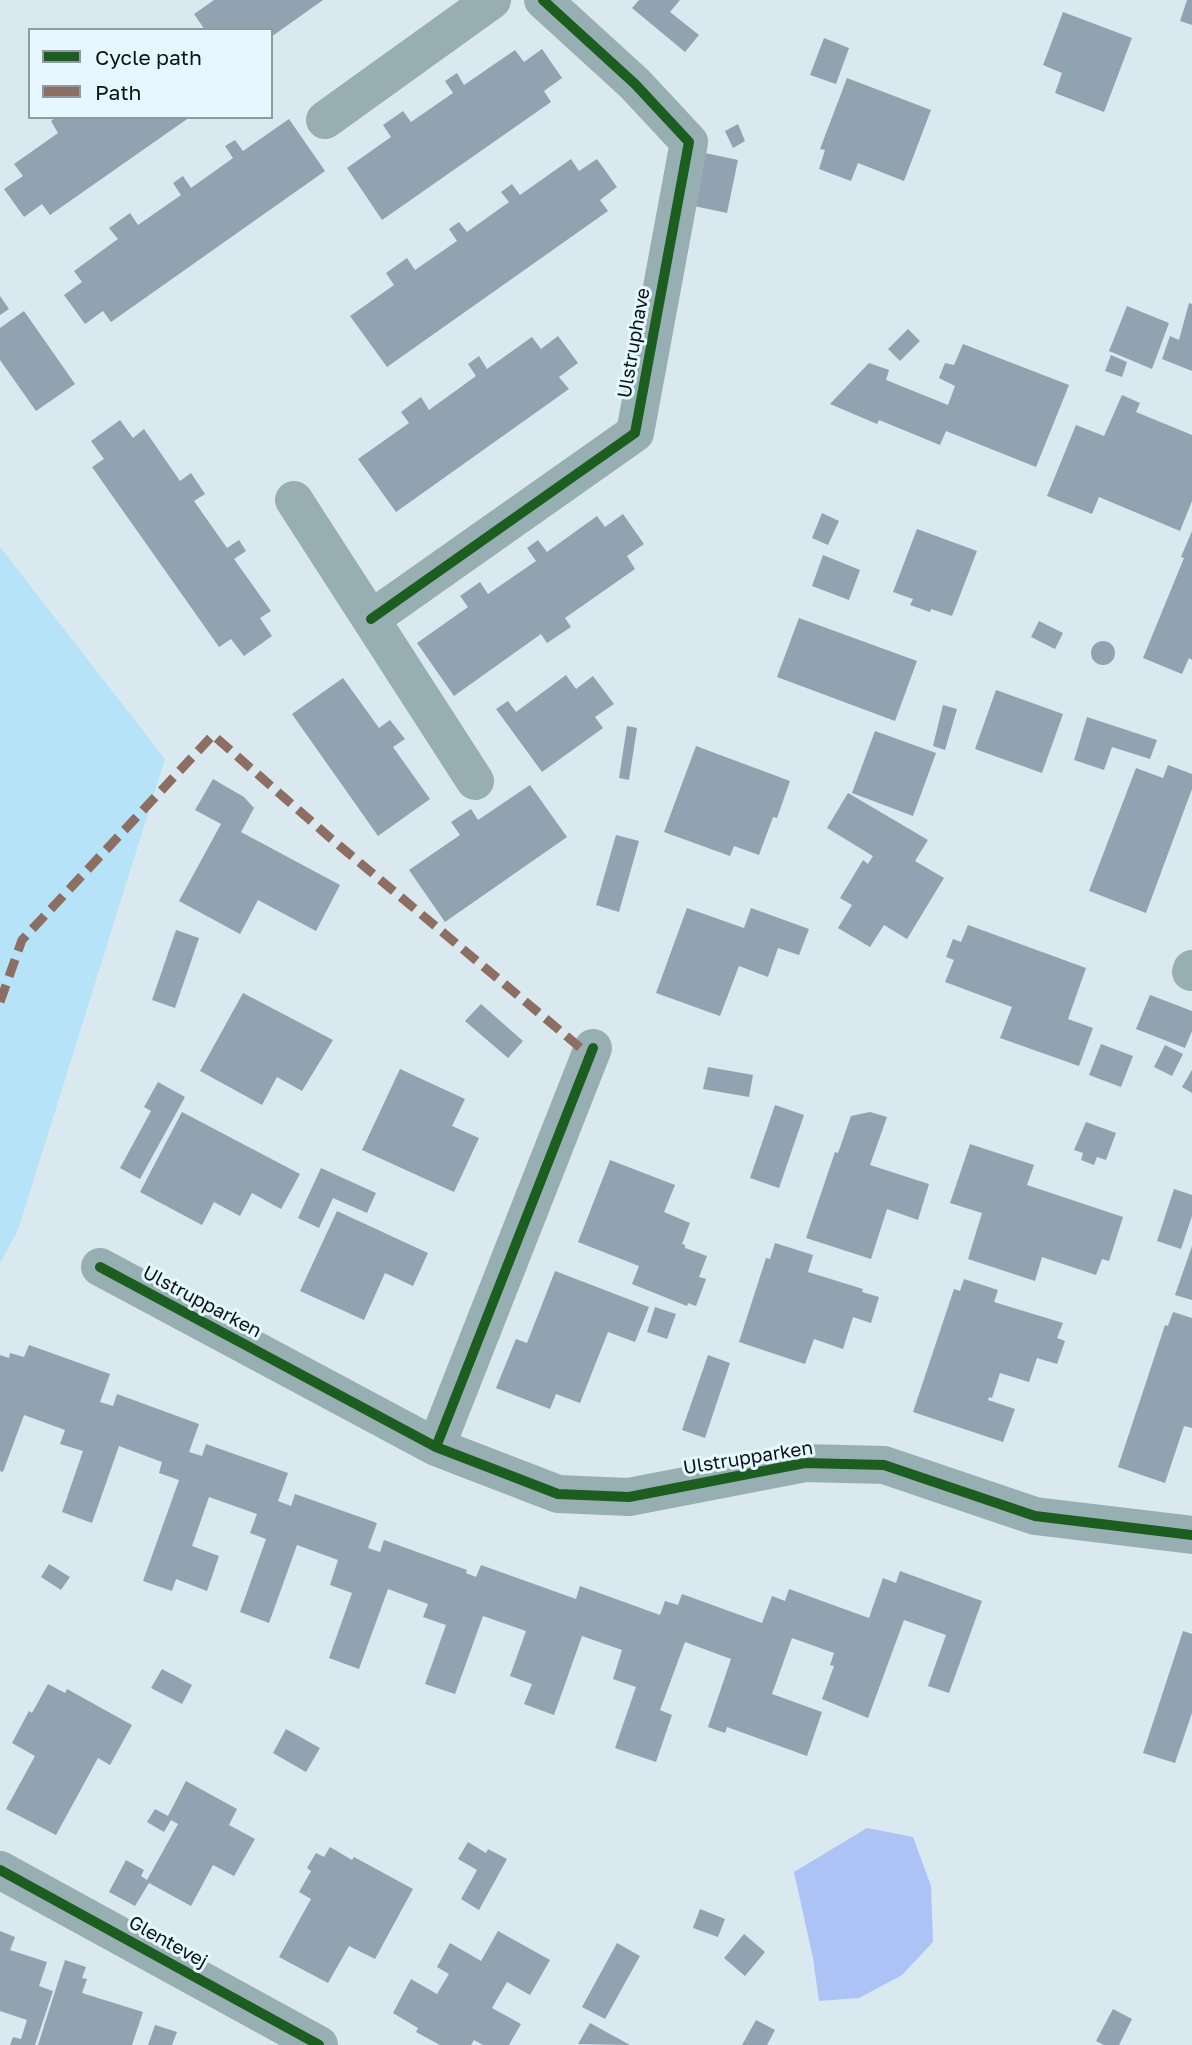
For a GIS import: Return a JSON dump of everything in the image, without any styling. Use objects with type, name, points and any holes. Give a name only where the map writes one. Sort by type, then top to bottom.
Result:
[{"type":"street","points":[[326,120],[492,0]]},
{"type":"street","name":"Ulstruphave","points":[[371,619],[635,433],[689,142],[635,84],[543,0]]},
{"type":"street","points":[[294,500],[475,781]]},
{"type":"street","points":[[436,1447],[593,1048]]},
{"type":"street","name":"Ulstrupparken","points":[[100,1267],[436,1447],[558,1494],[629,1497],[805,1463],[884,1465],[1035,1516],[1192,1535]]},
{"type":"street","name":"Glentevej","points":[[0,1870],[319,2045]]},
{"type":"shaded area","points":[[0,547],[165,759],[18,1230],[0,1263]]},
{"type":"shaded area","points":[[867,1828],[913,1837],[931,1886],[933,1942],[902,1975],[859,1998],[819,2001],[813,1958],[794,1872]]},
{"type":"building","points":[[214,0],[323,0],[273,36],[273,28],[204,28],[194,14]]},
{"type":"building","points":[[639,0],[680,0],[670,12],[699,35],[685,52],[632,8]]},
{"type":"building","points":[[1187,0],[1192,0],[1192,25],[1180,21]]},
{"type":"building","points":[[1063,12],[1132,38],[1104,112],[1055,93],[1062,73],[1043,65]]},
{"type":"building","points":[[824,38],[849,48],[836,84],[810,75]]},
{"type":"building","points":[[542,49],[562,78],[544,91],[551,102],[382,220],[347,168],[391,137],[383,125],[403,111],[411,122],[453,93],[445,81],[457,73],[464,85],[515,50],[524,62]]},
{"type":"building","points":[[847,78],[931,110],[904,181],[858,163],[851,181],[819,169],[825,150],[820,149]]},
{"type":"building","points":[[187,119],[50,215],[42,204],[24,217],[4,189],[23,176],[14,164],[58,133],[51,121]]},
{"type":"building","points":[[289,119],[325,171],[111,322],[103,311],[85,324],[64,295],[82,282],[74,271],[118,239],[109,228],[130,213],[138,225],[181,195],[173,183],[183,176],[191,188],[233,158],[225,146],[235,140],[243,151]]},
{"type":"building","points":[[738,124],[745,141],[733,148],[725,131]]},
{"type":"building","points":[[705,153],[738,160],[727,213],[694,206]]},
{"type":"building","points":[[571,159],[579,171],[597,159],[617,187],[600,200],[608,211],[387,367],[350,316],[394,285],[386,273],[407,258],[415,270],[457,241],[449,229],[459,222],[467,232],[509,202],[501,192],[512,184],[520,195]]},
{"type":"building","points":[[0,296],[9,309],[0,315]]},
{"type":"building","points":[[1189,303],[1192,304],[1192,371],[1162,359],[1170,336],[1179,340]]},
{"type":"building","points":[[1127,306],[1169,323],[1152,369],[1109,351]]},
{"type":"building","points":[[24,311],[75,384],[36,411],[0,360],[0,328]]},
{"type":"building","points":[[908,329],[920,341],[900,361],[888,349]]},
{"type":"building","points":[[558,336],[578,363],[559,377],[569,389],[396,512],[358,459],[409,423],[401,412],[421,397],[429,410],[476,376],[468,364],[479,356],[487,369],[532,337],[541,349]]},
{"type":"building","points":[[963,344],[1069,385],[1036,467],[946,431],[940,445],[879,420],[877,424],[830,404],[869,363],[889,370],[886,380],[948,405],[955,386],[939,378],[945,363],[954,365]]},
{"type":"building","points":[[1111,355],[1127,362],[1122,377],[1105,371]]},
{"type":"building","points":[[1122,395],[1140,403],[1136,412],[1192,435],[1192,501],[1180,531],[1099,497],[1092,514],[1047,496],[1076,425],[1104,436]]},
{"type":"building","points":[[120,420],[133,438],[144,429],[180,481],[191,473],[205,494],[194,501],[227,548],[239,540],[246,551],[234,559],[271,611],[260,618],[272,636],[244,656],[231,639],[219,647],[92,467],[104,459],[91,441]]},
{"type":"building","points":[[822,513],[839,521],[828,545],[812,538]]},
{"type":"building","points":[[623,514],[644,544],[627,556],[635,569],[565,618],[571,627],[547,643],[541,634],[454,696],[417,643],[468,607],[460,596],[480,582],[488,594],[536,561],[527,548],[538,540],[547,552],[597,516],[605,527]]},
{"type":"building","points":[[917,529],[977,551],[952,616],[910,605],[913,599],[893,592]]},
{"type":"building","points":[[1192,531],[1192,660],[1189,658],[1182,674],[1143,658],[1184,558],[1181,557]]},
{"type":"building","points":[[823,555],[860,570],[849,600],[812,586]]},
{"type":"building","points":[[799,618],[917,661],[895,721],[777,677]]},
{"type":"building","points":[[1039,621],[1063,633],[1055,649],[1031,637]]},
{"type":"building","points":[[1103,641],[1112,644],[1115,653],[1112,662],[1103,665],[1094,662],[1091,653],[1094,644]]},
{"type":"building","points":[[566,675],[576,689],[593,676],[614,704],[595,717],[603,728],[542,772],[496,709],[508,701],[516,712]]},
{"type":"building","points":[[343,678],[379,728],[390,720],[405,739],[393,747],[430,799],[378,836],[292,714]]},
{"type":"building","points":[[996,690],[1063,714],[1042,773],[975,749]]},
{"type":"building","points":[[943,705],[957,709],[945,750],[933,746]]},
{"type":"building","points":[[1087,717],[1157,740],[1150,759],[1112,747],[1104,770],[1074,760]]},
{"type":"building","points":[[627,726],[637,728],[629,780],[619,778]]},
{"type":"building","points":[[875,731],[936,753],[913,816],[852,793]]},
{"type":"building","points":[[696,746],[790,781],[777,818],[773,817],[759,855],[734,846],[730,856],[664,832]]},
{"type":"building","points":[[1168,765],[1192,774],[1192,789],[1146,913],[1089,891],[1136,768],[1163,778]]},
{"type":"building","points":[[213,779],[244,797],[254,808],[241,832],[340,885],[316,931],[258,900],[240,934],[179,901],[221,824],[195,810]]},
{"type":"building","points":[[530,785],[567,837],[445,922],[409,870],[460,835],[451,822],[471,809],[478,820]]},
{"type":"building","points":[[848,793],[928,840],[915,861],[944,878],[907,939],[884,925],[870,947],[838,928],[852,905],[840,898],[863,860],[868,864],[873,856],[827,828]]},
{"type":"building","points":[[616,835],[639,841],[619,912],[596,905]]},
{"type":"building","points":[[687,908],[744,928],[751,908],[809,929],[799,955],[778,948],[768,977],[739,966],[720,1016],[656,993]]},
{"type":"building","points":[[968,925],[1086,968],[1068,1019],[1093,1028],[1079,1066],[1000,1038],[1012,1007],[945,982],[954,960],[946,957],[953,939],[961,942]]},
{"type":"building","points":[[176,930],[199,938],[175,1008],[152,1000]]},
{"type":"building","points":[[243,993],[333,1040],[302,1091],[277,1077],[262,1105],[200,1071]]},
{"type":"building","points":[[1150,995],[1192,1011],[1192,1031],[1185,1048],[1136,1029]]},
{"type":"building","points":[[481,1004],[523,1041],[508,1058],[465,1021]]},
{"type":"building","points":[[1101,1044],[1133,1056],[1121,1087],[1089,1075]]},
{"type":"building","points":[[1165,1045],[1183,1054],[1172,1076],[1154,1067]]},
{"type":"building","points":[[708,1067],[753,1075],[749,1097],[703,1089]]},
{"type":"building","points":[[400,1069],[465,1099],[452,1126],[479,1138],[454,1192],[362,1150]]},
{"type":"building","points":[[1192,1070],[1192,1093],[1182,1087]]},
{"type":"building","points":[[158,1082],[185,1097],[140,1179],[120,1168],[151,1111],[144,1107]]},
{"type":"building","points":[[775,1105],[804,1115],[779,1188],[750,1178]]},
{"type":"building","points":[[182,1112],[300,1174],[281,1209],[252,1193],[240,1216],[214,1202],[202,1225],[140,1192]]},
{"type":"building","points":[[870,1112],[887,1117],[870,1165],[929,1184],[918,1220],[887,1209],[871,1259],[806,1238],[835,1152],[838,1153],[851,1116]]},
{"type":"building","points":[[1086,1122],[1116,1133],[1106,1160],[1097,1157],[1094,1165],[1081,1160],[1083,1153],[1074,1150]]},
{"type":"building","points":[[970,1144],[1034,1165],[1027,1185],[1123,1217],[1109,1261],[1102,1259],[1096,1275],[1042,1257],[1035,1281],[968,1259],[982,1213],[950,1203]]},
{"type":"building","points":[[610,1160],[675,1185],[664,1212],[690,1223],[682,1244],[685,1248],[707,1256],[699,1277],[706,1279],[696,1306],[688,1303],[687,1306],[632,1284],[639,1266],[578,1242]]},
{"type":"building","points":[[321,1168],[376,1193],[367,1213],[333,1198],[319,1228],[298,1218]]},
{"type":"building","points":[[1174,1189],[1192,1195],[1192,1216],[1181,1249],[1157,1241]]},
{"type":"building","points":[[337,1211],[428,1253],[413,1286],[385,1273],[364,1320],[300,1291]]},
{"type":"building","points":[[775,1243],[813,1255],[808,1272],[863,1289],[862,1292],[879,1297],[871,1323],[853,1317],[843,1349],[814,1339],[805,1364],[739,1342],[766,1258],[770,1259]]},
{"type":"building","points":[[1192,1246],[1192,1300],[1175,1295]]},
{"type":"building","points":[[555,1271],[649,1307],[635,1342],[608,1332],[580,1403],[556,1394],[550,1409],[496,1388],[516,1339],[527,1343]]},
{"type":"building","points":[[964,1279],[998,1290],[994,1302],[1063,1323],[1057,1338],[1065,1341],[1057,1364],[1037,1358],[1029,1382],[1000,1373],[992,1398],[989,1397],[988,1400],[1015,1409],[1003,1442],[913,1412],[954,1289],[960,1291]]},
{"type":"building","points":[[655,1307],[676,1314],[667,1339],[647,1332]]},
{"type":"building","points":[[1173,1312],[1192,1318],[1192,1428],[1184,1426],[1165,1483],[1118,1467],[1165,1325],[1168,1326]]},
{"type":"building","points":[[29,1345],[110,1374],[100,1402],[113,1406],[117,1394],[199,1424],[189,1452],[202,1456],[206,1444],[288,1473],[278,1501],[291,1506],[295,1494],[377,1523],[368,1548],[380,1552],[384,1540],[467,1570],[466,1573],[476,1577],[481,1565],[576,1599],[580,1586],[660,1615],[665,1601],[678,1605],[682,1594],[762,1623],[772,1596],[785,1601],[789,1589],[869,1618],[883,1578],[896,1583],[900,1571],[982,1601],[949,1693],[928,1686],[946,1635],[904,1620],[868,1718],[822,1699],[834,1666],[830,1665],[834,1653],[792,1638],[772,1694],[822,1712],[807,1756],[727,1727],[725,1733],[708,1727],[731,1659],[685,1642],[660,1710],[672,1715],[656,1762],[615,1748],[636,1687],[613,1679],[622,1650],[582,1636],[554,1715],[524,1704],[532,1684],[510,1676],[526,1631],[483,1616],[455,1694],[425,1684],[446,1625],[423,1617],[428,1604],[388,1589],[359,1669],[329,1658],[352,1593],[330,1585],[338,1560],[297,1545],[269,1623],[240,1612],[266,1539],[250,1533],[257,1514],[209,1497],[192,1546],[219,1556],[207,1591],[176,1579],[172,1591],[143,1581],[179,1480],[159,1473],[162,1462],[119,1446],[92,1523],[62,1512],[83,1451],[60,1444],[65,1430],[24,1415],[3,1472],[0,1471],[0,1355],[9,1358],[10,1353],[24,1357]]},
{"type":"building","points":[[708,1355],[730,1363],[705,1438],[682,1430]]},
{"type":"building","points":[[49,1564],[70,1577],[61,1590],[41,1577]]},
{"type":"building","points":[[1183,1631],[1192,1634],[1192,1713],[1175,1763],[1143,1753]]},
{"type":"building","points":[[162,1669],[192,1685],[182,1704],[151,1688]]},
{"type":"building","points":[[48,1684],[65,1693],[67,1689],[132,1725],[110,1765],[98,1758],[56,1835],[6,1809],[35,1756],[12,1743],[29,1711],[32,1713]]},
{"type":"building","points":[[286,1729],[320,1748],[306,1772],[273,1753]]},
{"type":"building","points":[[186,1781],[237,1809],[229,1825],[255,1839],[234,1876],[213,1865],[191,1906],[149,1883],[135,1906],[109,1892],[126,1860],[144,1870],[141,1876],[147,1880],[178,1824],[171,1820],[164,1832],[147,1822],[155,1809],[168,1816]]},
{"type":"building","points":[[468,1842],[486,1853],[488,1849],[507,1859],[479,1910],[461,1899],[477,1870],[458,1859]]},
{"type":"building","points":[[330,1847],[413,1889],[375,1959],[349,1946],[328,1983],[279,1957],[311,1899],[299,1892],[311,1871],[307,1868],[316,1853],[324,1857]]},
{"type":"building","points":[[700,1909],[725,1919],[718,1937],[693,1928]]},
{"type":"building","points":[[0,1931],[15,1937],[10,1950],[47,1962],[39,1986],[53,1991],[35,2045],[10,2045],[13,2037],[21,2039],[27,2020],[0,2011]]},
{"type":"building","points":[[498,1931],[550,1960],[530,1995],[507,1982],[492,2008],[521,2024],[509,2045],[483,2045],[474,2040],[471,2045],[440,2045],[416,2032],[418,2028],[393,2013],[411,1979],[437,1994],[449,1974],[437,1967],[450,1943],[481,1961]]},
{"type":"building","points":[[744,1934],[765,1952],[745,1976],[724,1958]]},
{"type":"building","points":[[617,1943],[640,1956],[605,2019],[582,2007]]},
{"type":"building","points":[[65,1960],[86,1967],[82,1978],[87,1979],[82,1993],[143,2012],[132,2045],[38,2045]]},
{"type":"building","points":[[1113,2009],[1132,2019],[1119,2045],[1104,2045],[1096,2041]]},
{"type":"building","points":[[756,2020],[775,2030],[767,2045],[742,2045]]},
{"type":"building","points":[[590,2023],[630,2045],[578,2044]]},
{"type":"building","points":[[155,2025],[177,2032],[172,2045],[148,2045]]},
{"type":"marked path","points":[[0,1002],[22,940],[213,735],[328,836],[589,1055]]},
{"type":"cycle path","points":[[371,619],[635,433],[689,142],[635,84],[543,0]]},
{"type":"cycle path","points":[[436,1447],[593,1048]]},
{"type":"cycle path","points":[[100,1267],[436,1447],[558,1494],[629,1497],[805,1463],[884,1465],[1035,1516],[1192,1535]]},
{"type":"cycle path","points":[[0,1870],[319,2045]]}]
